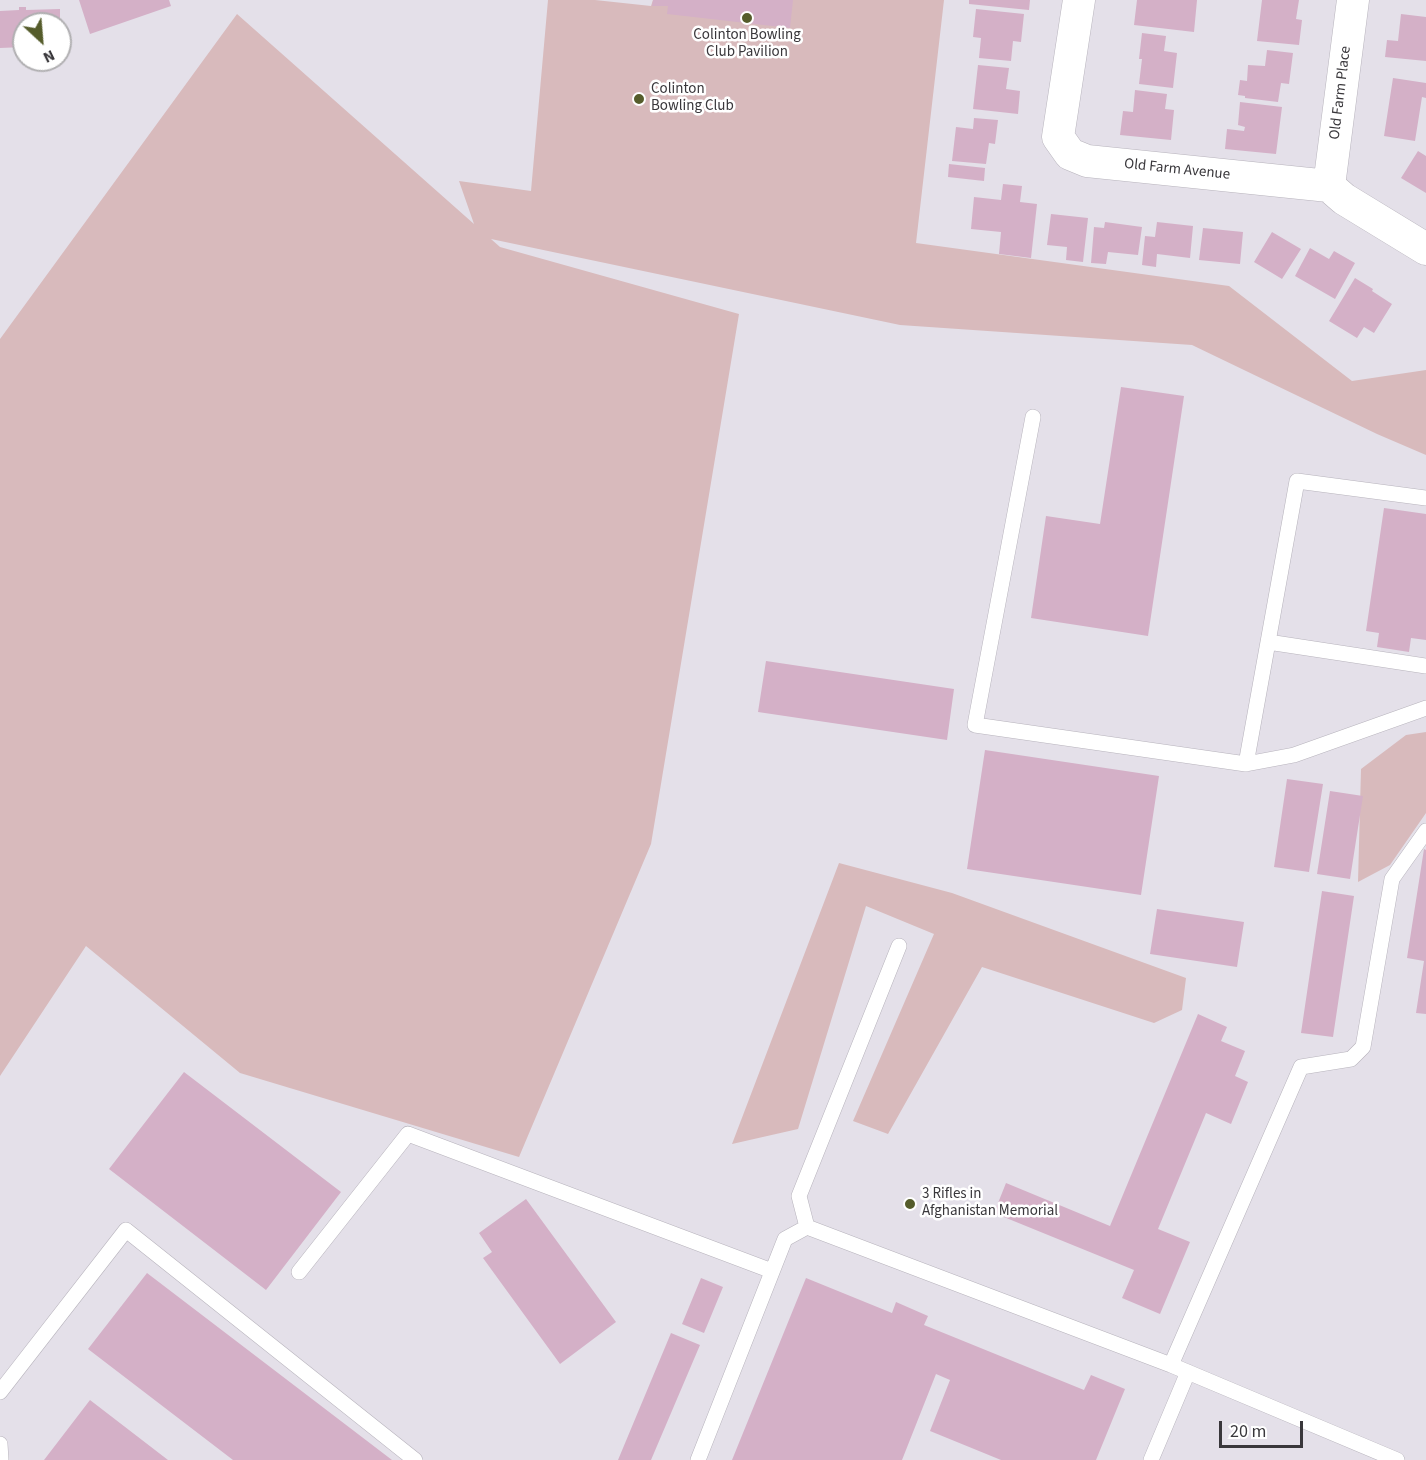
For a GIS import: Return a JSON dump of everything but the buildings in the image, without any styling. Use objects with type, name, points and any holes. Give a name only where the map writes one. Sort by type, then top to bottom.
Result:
[{"type":"street","name":"Old Farm Place","points":[[1329,186],[1353,0]]},
{"type":"street","name":"Old Farm Avenue","points":[[1089,1],[1058,137],[1070,154],[1087,161],[1329,186]]},
{"type":"street","points":[[1329,186],[1344,199],[1426,249]]},
{"type":"lane","points":[[1033,417],[975,725],[1246,764],[1294,755],[1426,708]]},
{"type":"lane","points":[[1246,764],[1297,481],[1426,498]]},
{"type":"lane","points":[[1268,642],[1426,666]]},
{"type":"lane","points":[[1171,1365],[1301,1067],[1351,1059],[1363,1047],[1392,879],[1426,831]]},
{"type":"lane","points":[[807,1227],[799,1196],[899,946]]},
{"type":"lane","points":[[299,1272],[408,1134],[772,1271]]},
{"type":"lane","points":[[698,1460],[785,1239],[807,1227],[1171,1365],[1397,1460]]},
{"type":"lane","points":[[0,1392],[126,1230],[415,1460]]},
{"type":"lane","points":[[1151,1460],[1188,1372]]},
{"type":"lane","points":[[0,1444],[1,1460]]},
{"type":"shaded area","points":[[548,0],[595,0],[651,6],[653,0],[944,0],[916,243],[1229,286],[1352,381],[1426,370],[1426,455],[1377,434],[1192,345],[900,325],[491,239],[500,247],[739,314],[651,844],[519,1157],[240,1073],[86,946],[0,1076],[0,339],[237,14],[474,224],[459,181],[531,191]]},
{"type":"shaded area","points":[[1426,732],[1426,813],[1390,865],[1358,882],[1361,769],[1406,735]]},
{"type":"shaded area","points":[[839,863],[952,893],[1186,978],[1182,1010],[1154,1023],[982,967],[888,1134],[853,1121],[934,934],[866,906],[798,1129],[732,1144]]},
{"type":"place","name":"Colinton Bowling Club Pavilion","points":[[747,18]]},
{"type":"place","name":"Colinton Bowling Club","points":[[639,99]]},
{"type":"place","name":"3 Rifles in Afghanistan Memorial","points":[[910,1204]]}]
